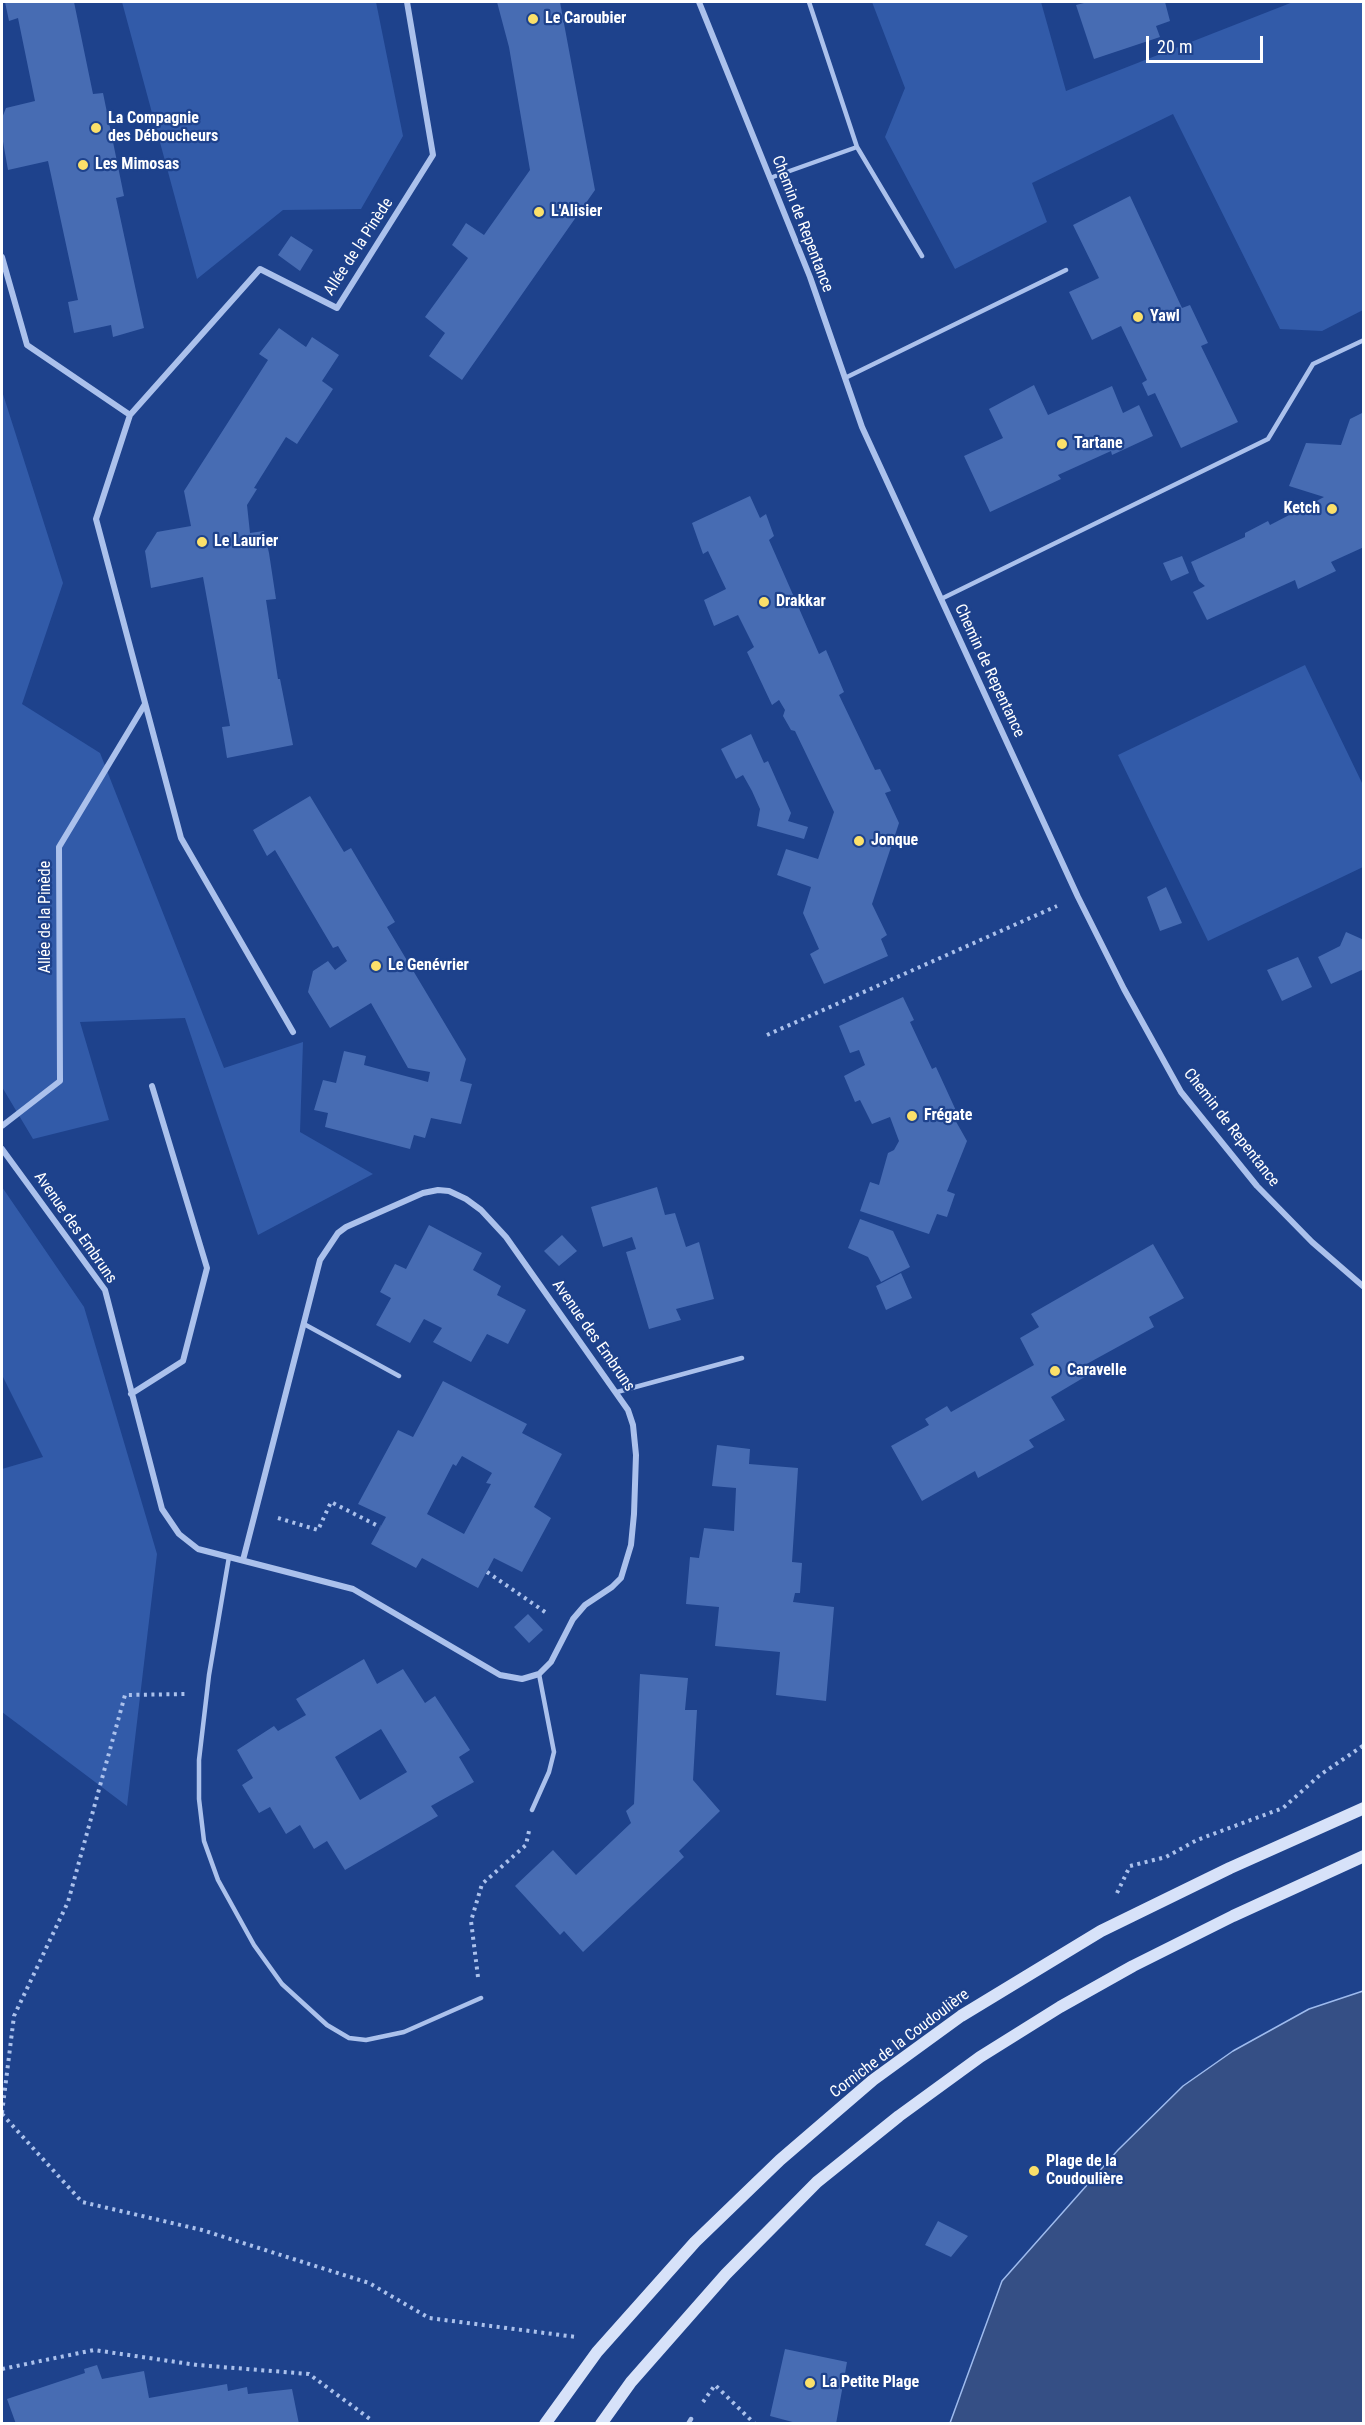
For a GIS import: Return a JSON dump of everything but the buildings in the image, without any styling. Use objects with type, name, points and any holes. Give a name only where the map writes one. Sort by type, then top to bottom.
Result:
[{"type":"main road","name":"Corniche de la Coudoulière","points":[[545,2424],[597,2352],[695,2242],[780,2160],[873,2080],[961,2016],[1101,1931],[1230,1868],[1364,1808]]},
{"type":"main road","points":[[601,2424],[631,2382],[726,2274],[817,2182],[899,2116],[980,2057],[1060,2007],[1132,1966],[1233,1916],[1364,1856]]},
{"type":"street","name":"Allée de la Pinède","points":[[292,1032],[181,838],[96,519],[130,416],[260,268],[336,308],[433,155],[407,2]]},
{"type":"street","name":"Chemin de Repentance","points":[[699,2],[810,278],[862,427],[1078,897],[1124,989],[1180,1092],[1257,1186],[1312,1242],[1364,1287]]},
{"type":"street","points":[[2,257],[27,345],[130,416]]},
{"type":"street","name":"Allée de la Pinède","points":[[2,1126],[60,1081],[58,847],[145,704]]},
{"type":"street","points":[[131,1394],[183,1361],[207,1268],[152,1086]]},
{"type":"street","name":"Avenue des Embruns","points":[[2,1149],[105,1290],[162,1509],[179,1534],[198,1549],[353,1589],[500,1676],[522,1679],[539,1674],[551,1662],[569,1628],[585,1605],[612,1587],[621,1578],[631,1545],[636,1455],[633,1425],[628,1410],[506,1237],[481,1210],[466,1199],[449,1191],[438,1190],[423,1193],[376,1212],[338,1233],[320,1260],[241,1560]]},
{"type":"lane","points":[[809,2],[857,147],[922,256]]},
{"type":"lane","points":[[770,178],[857,147]]},
{"type":"lane","points":[[845,378],[1066,270]]},
{"type":"lane","points":[[941,599],[1268,439],[1313,364],[1364,340]]},
{"type":"lane","points":[[304,1324],[399,1376]]},
{"type":"lane","points":[[617,1392],[742,1358]]},
{"type":"lane","points":[[229,1557],[209,1675],[199,1760],[199,1799],[204,1841],[218,1880],[254,1945],[282,1984],[327,2025],[349,2038],[366,2040],[404,2032],[481,1998]]},
{"type":"lane","points":[[532,1810],[549,1772],[554,1752],[539,1674]]},
{"type":"path","points":[[767,1035],[1078,897]]},
{"type":"path","points":[[255,1512],[318,1530],[331,1502],[380,1527]]},
{"type":"path","points":[[487,1572],[569,1628]]},
{"type":"path","points":[[195,1694],[125,1695],[68,1902],[14,2016],[2,2114],[82,2202],[202,2230],[369,2283],[429,2318],[576,2337],[597,2352]]},
{"type":"path","points":[[1101,1931],[1130,1866],[1166,1857],[1197,1840],[1283,1808],[1320,1775],[1364,1745]]},
{"type":"path","points":[[481,1998],[471,1921],[482,1884],[526,1845],[532,1810]]},
{"type":"path","points":[[2,2369],[94,2350],[197,2365],[309,2374],[370,2419]]},
{"type":"path","points":[[689,2421],[716,2385],[755,2424]]},
{"type":"shaded area","points":[[122,2],[376,2],[403,136],[361,209],[283,210],[197,279]]},
{"type":"shaded area","points":[[872,2],[1041,2],[1066,91],[1293,2],[1363,2],[1363,310],[1322,331],[1280,329],[1173,114],[1032,183],[1047,222],[955,269],[885,137],[905,88]]},
{"type":"shaded area","points":[[2,391],[63,583],[22,704],[100,753],[224,1068],[303,1042],[300,1132],[373,1174],[258,1235],[185,1018],[80,1022],[109,1120],[33,1139],[2,1087]]},
{"type":"shaded area","points":[[1305,665],[1363,785],[1363,867],[1208,941],[1118,755]]},
{"type":"shaded area","points":[[2,1187],[84,1307],[157,1554],[127,1806],[2,1712],[2,1469],[43,1457],[2,1375]]},
{"type":"shaded area","points":[[1363,1991],[1363,2423],[950,2423],[1002,2281],[1118,2150],[1183,2086],[1233,2051],[1309,2009]]},
{"type":"place","name":"Le Caroubier","points":[[533,19]]},
{"type":"place","name":"La Compagnie des Déboucheurs","points":[[96,128]]},
{"type":"place","name":"Les Mimosas","points":[[83,165]]},
{"type":"place","name":"L'Alisier","points":[[539,212]]},
{"type":"place","name":"Yawl","points":[[1138,317]]},
{"type":"place","name":"Tartane","points":[[1062,444]]},
{"type":"place","name":"Ketch","points":[[1332,509]]},
{"type":"place","name":"Le Laurier","points":[[202,542]]},
{"type":"place","name":"Drakkar","points":[[764,602]]},
{"type":"place","name":"Jonque","points":[[859,841]]},
{"type":"place","name":"Le Genévrier","points":[[376,966]]},
{"type":"place","name":"Frégate","points":[[912,1116]]},
{"type":"place","name":"Caravelle","points":[[1055,1371]]},
{"type":"place","name":"Plage de la Coudoulière","points":[[1034,2171]]},
{"type":"place","name":"La Petite Plage","points":[[810,2383]]}]
